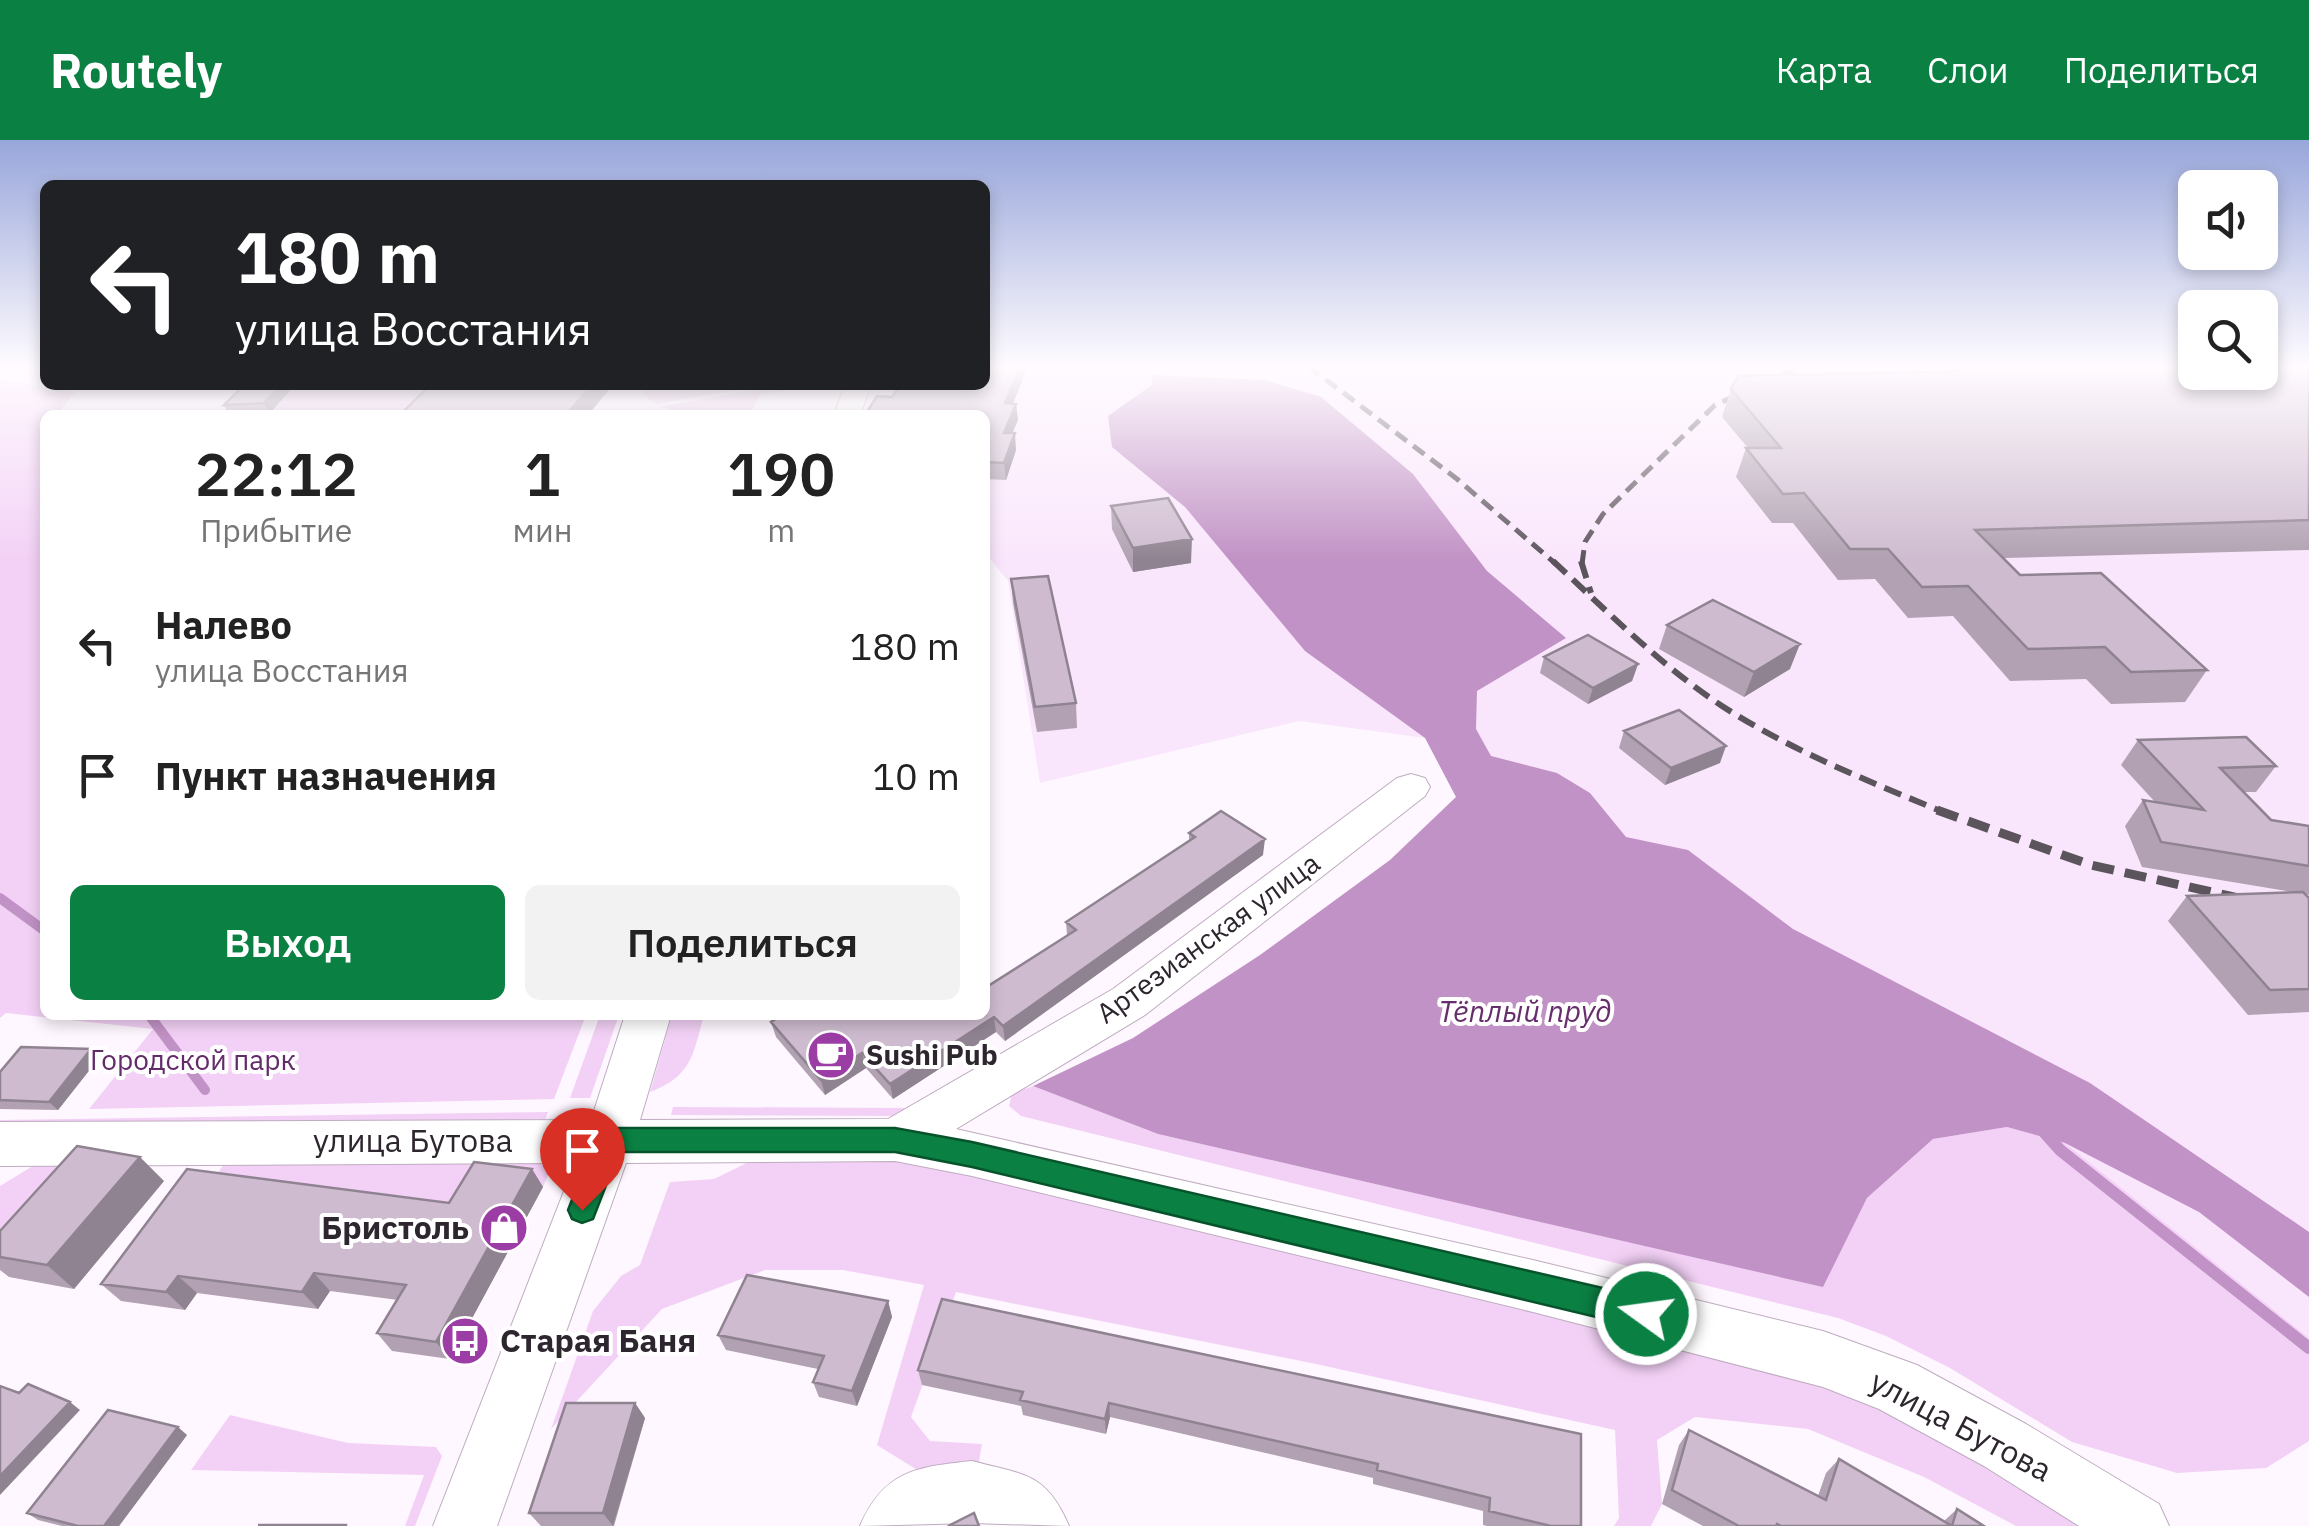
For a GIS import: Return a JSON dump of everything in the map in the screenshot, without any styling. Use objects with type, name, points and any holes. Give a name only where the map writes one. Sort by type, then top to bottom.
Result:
[{"type":"street","name":"Артезианская улица","points":[[895,1140],[1128,1002],[1411,787]]},
{"type":"street","points":[[465,1526],[609,1140],[646,1020]]},
{"type":"street","name":"улица Бутова","points":[[3,1147],[895,1140],[972,1154],[1500,1278],[1823,1359],[1912,1395],[2005,1445],[2137,1526]]},
{"type":"street","points":[[892,1526],[919,1498],[972,1492],[1021,1505],[1038,1526]]},
{"type":"shaded area","points":[[990,431],[2309,431],[2309,1338],[2065,1143],[1425,738],[1299,721],[1040,783],[1008,581],[990,559]]},
{"type":"green space","name":"Городской парк","points":[[0,431],[40,431],[40,1017],[6,1013],[0,1018]]},
{"type":"green space","name":"Городской парк","points":[[70,1020],[584,1020],[554,1099],[89,1109],[153,1029]]},
{"type":"green space","points":[[598,1020],[617,1020],[590,1098],[570,1098]]},
{"type":"green space","points":[[671,1020],[703,1020],[683,1071],[650,1092]]},
{"type":"green space","points":[[1033,1086],[1158,1134],[1822,1286],[1867,1198],[1933,1139],[2007,1127],[2065,1143],[2309,1338],[2309,1441],[2266,1468],[2177,1473],[2072,1442],[1950,1368],[1886,1336],[1838,1318],[1021,1116],[1009,1106],[1012,1094]]},
{"type":"green space","points":[[673,1107],[911,1108],[911,1116],[671,1115]]},
{"type":"green space","points":[[548,1112],[544,1123],[0,1130],[0,1120]]},
{"type":"green space","points":[[231,1154],[529,1161],[551,1168],[543,1187],[462,1221],[207,1188]]},
{"type":"green space","points":[[761,1156],[886,1157],[966,1171],[1752,1356],[1892,1410],[2102,1526],[2016,1526],[1924,1477],[1808,1429],[1695,1417],[1657,1440],[1662,1504],[1651,1526],[1614,1526],[1619,1518],[1615,1430],[1316,1364],[956,1292],[911,1417],[930,1441],[982,1444],[976,1479],[930,1478],[877,1445],[924,1285],[843,1270],[765,1270],[662,1309],[551,1429],[593,1311],[621,1276],[640,1265],[670,1182],[714,1179]]},
{"type":"green space","points":[[90,1160],[0,1248],[0,1186],[41,1161]]},
{"type":"green space","points":[[230,1415],[348,1443],[436,1447],[442,1456],[415,1526],[405,1526],[424,1475],[191,1470]]},
{"type":"water","name":"Тёплый пруд","points":[[1110,431],[1361,431],[1413,474],[1487,571],[1566,638],[1477,691],[1476,729],[1491,756],[1557,773],[1590,793],[1626,837],[1688,850],[1793,929],[2090,1083],[2309,1232],[2309,1297],[2199,1212],[2065,1143],[2007,1127],[1933,1139],[1867,1198],[1823,1287],[1158,1134],[1033,1086],[1133,1038],[1260,955],[1390,860],[1456,797],[1425,738],[1305,651],[1185,507],[1112,447]]},
{"type":"building","points":[[990,431],[1015,433],[1004,463],[990,462]]},
{"type":"building","points":[[1766,431],[2309,431],[2309,520],[1975,530],[2020,575],[2101,573],[2207,670],[2131,672],[2105,647],[2028,649],[1968,586],[1922,587],[1888,549],[1850,549],[1804,493],[1783,494],[1746,448],[1781,448]]},
{"type":"building","points":[[1168,498],[1192,539],[1133,548],[1111,506]]},
{"type":"building","points":[[1048,576],[1076,703],[1035,707],[1011,579]]},
{"type":"building","points":[[1713,600],[1800,644],[1754,672],[1667,625]]},
{"type":"building","points":[[1588,635],[1638,664],[1593,688],[1544,657]]},
{"type":"building","points":[[1679,710],[1726,746],[1671,768],[1624,731]]},
{"type":"building","points":[[2246,737],[2276,766],[2220,768],[2271,820],[2309,826],[2309,866],[2161,842],[2143,800],[2204,810],[2138,740]]},
{"type":"building","points":[[1221,811],[1265,839],[1003,1026],[994,1017],[990,1020],[990,985],[1076,930],[1066,922],[1195,837],[1189,833]]},
{"type":"building","points":[[2303,892],[2309,898],[2309,989],[2270,990],[2187,896]]},
{"type":"building","points":[[989,1020],[890,1084],[862,1053],[821,1080],[771,1022]]},
{"type":"building","points":[[21,1047],[91,1049],[49,1102],[0,1100],[0,1072]]},
{"type":"building","points":[[77,1146],[140,1157],[47,1265],[0,1257],[0,1231]]},
{"type":"building","points":[[474,1162],[532,1169],[436,1342],[377,1333],[406,1285],[314,1273],[302,1292],[178,1276],[166,1292],[101,1284],[187,1169],[449,1203]]},
{"type":"building","points":[[747,1275],[888,1301],[852,1391],[813,1382],[824,1356],[718,1335]]},
{"type":"building","points":[[942,1299],[1581,1434],[1581,1526],[1551,1526],[1489,1511],[1490,1498],[1377,1470],[1378,1464],[1109,1403],[1105,1419],[1020,1400],[1023,1392],[918,1370]]},
{"type":"building","points":[[28,1384],[70,1402],[0,1476],[0,1386],[19,1393]]},
{"type":"building","points":[[566,1403],[635,1403],[603,1513],[529,1513]]},
{"type":"building","points":[[108,1410],[178,1427],[104,1526],[78,1526],[27,1513]]},
{"type":"building","points":[[1689,1430],[1826,1500],[1839,1459],[1952,1526],[1739,1526],[1672,1490]]},
{"type":"building","points":[[1957,1509],[1984,1526],[1952,1526]]},
{"type":"building","points":[[974,1513],[979,1526],[948,1526]]},
{"type":"waterway","points":[[0,898],[40,927]]},
{"type":"waterway","points":[[153,1020],[205,1090]]},
{"type":"waterway","points":[[2044,1132],[2060,1150],[2309,1348]]},
{"type":"railway","points":[[1393,431],[1457,479],[1556,564]]},
{"type":"railway","points":[[1582,564],[1585,542],[1603,514],[1689,431]]},
{"type":"railway","points":[[1553,561],[1656,655],[1722,706],[1802,751],[1943,812]]},
{"type":"railway","points":[[1581,561],[1591,593]]},
{"type":"railway","points":[[1937,810],[2091,865],[2243,899]]},
{"type":"place","name":"Sushi Pub","points":[[831,1055]]},
{"type":"place","name":"Бристоль","points":[[504,1228]]},
{"type":"place","name":"Старая Баня","points":[[465,1341]]},
{"type":"route","points":[[582,1210],[609,1140],[895,1140],[972,1154],[1646,1314]]}]
